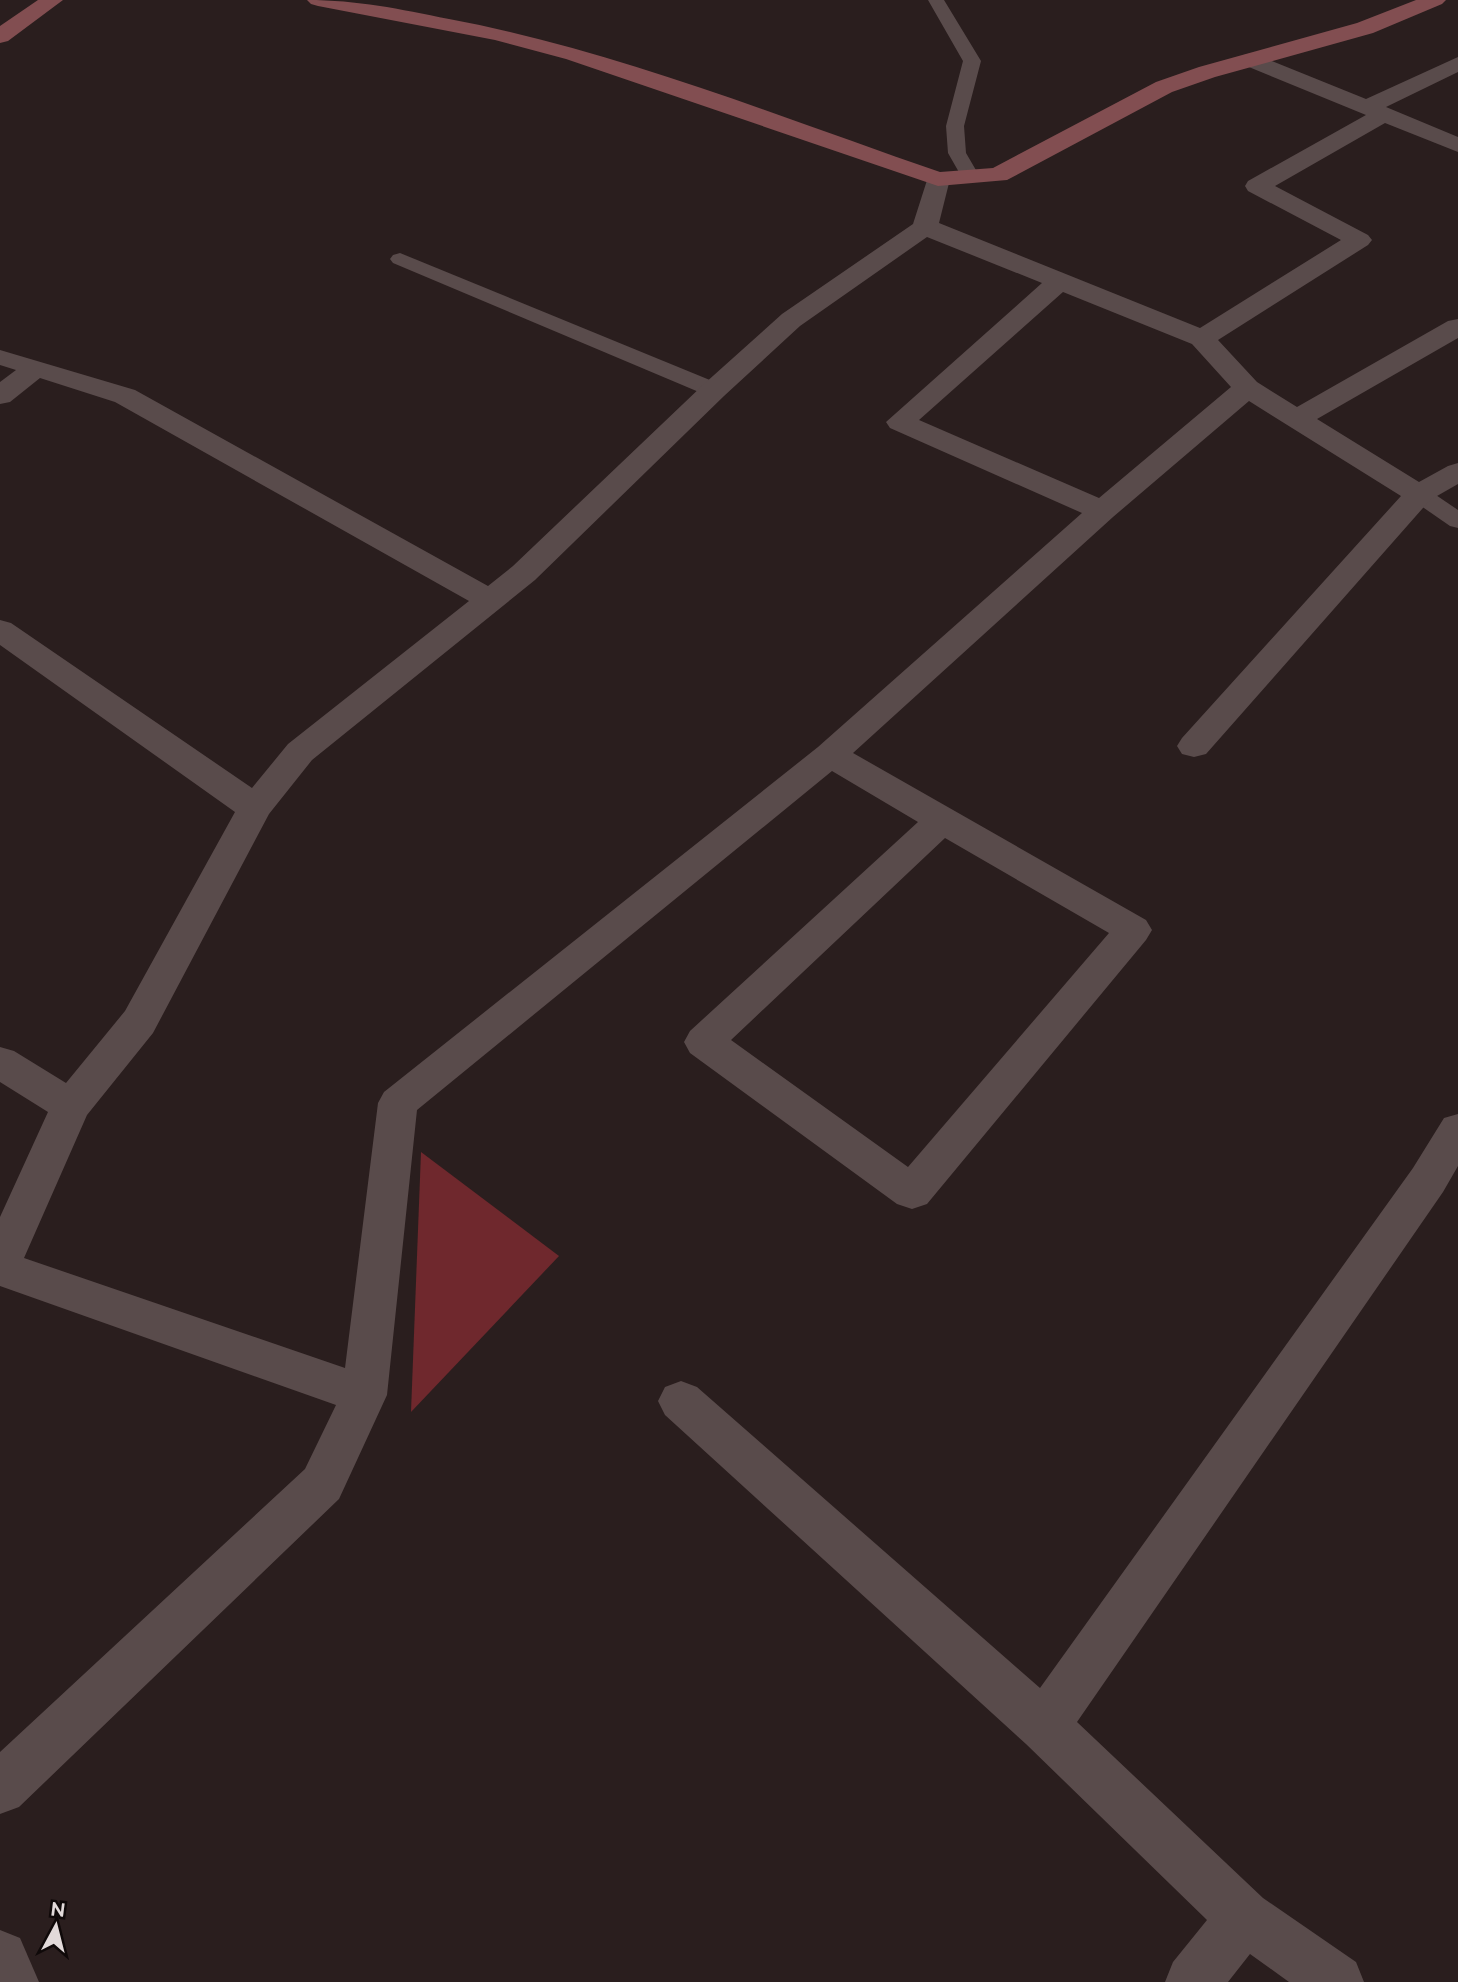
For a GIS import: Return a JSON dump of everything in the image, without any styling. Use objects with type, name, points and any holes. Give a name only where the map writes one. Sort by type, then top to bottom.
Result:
[{"type":"street","points":[[0,36],[52,0]]},
{"type":"street","points":[[318,0],[496,34],[574,54],[938,179],[998,175],[1164,87],[1365,28],[1435,0]]},
{"type":"street","points":[[1252,60],[1458,145]]},
{"type":"street","points":[[1202,338],[1359,240],[1257,186],[1376,111],[1458,64]]},
{"type":"street","points":[[364,1395],[0,1266],[71,1106],[139,1022],[256,808],[300,752],[524,573],[714,390],[791,320],[925,228],[938,179]]},
{"type":"street","points":[[925,228],[1202,338],[1247,388],[1419,494]]},
{"type":"street","points":[[1060,281],[900,422],[1102,511]]},
{"type":"street","points":[[1298,418],[1455,332]]},
{"type":"street","points":[[3,357],[125,396],[490,600]]},
{"type":"street","points":[[0,396],[36,368]]},
{"type":"street","points":[[0,1788],[323,1484],[364,1395],[398,1103],[830,755],[1102,511],[1247,388]]},
{"type":"street","points":[[1194,746],[1419,494],[1458,472]]},
{"type":"street","points":[[0,630],[256,808]]},
{"type":"street","points":[[830,755],[943,819],[1133,930],[912,1192],[704,1042],[943,819]]},
{"type":"street","points":[[0,1062],[71,1106]]},
{"type":"street","points":[[1044,1726],[1428,1180],[1458,1130]]},
{"type":"street","points":[[681,1401],[1044,1726],[1244,1917],[1336,1982]]},
{"type":"street","points":[[1193,1982],[1244,1917]]},
{"type":"street","points":[[0,1958],[10,1982]]},
{"type":"lane","points":[[936,0],[972,61],[955,126],[957,153],[971,177]]},
{"type":"lane","points":[[400,259],[714,390]]},
{"type":"lane","points":[[1419,494],[1458,521]]},
{"type":"shaded area","points":[[421,1152],[559,1256],[411,1412]]}]
